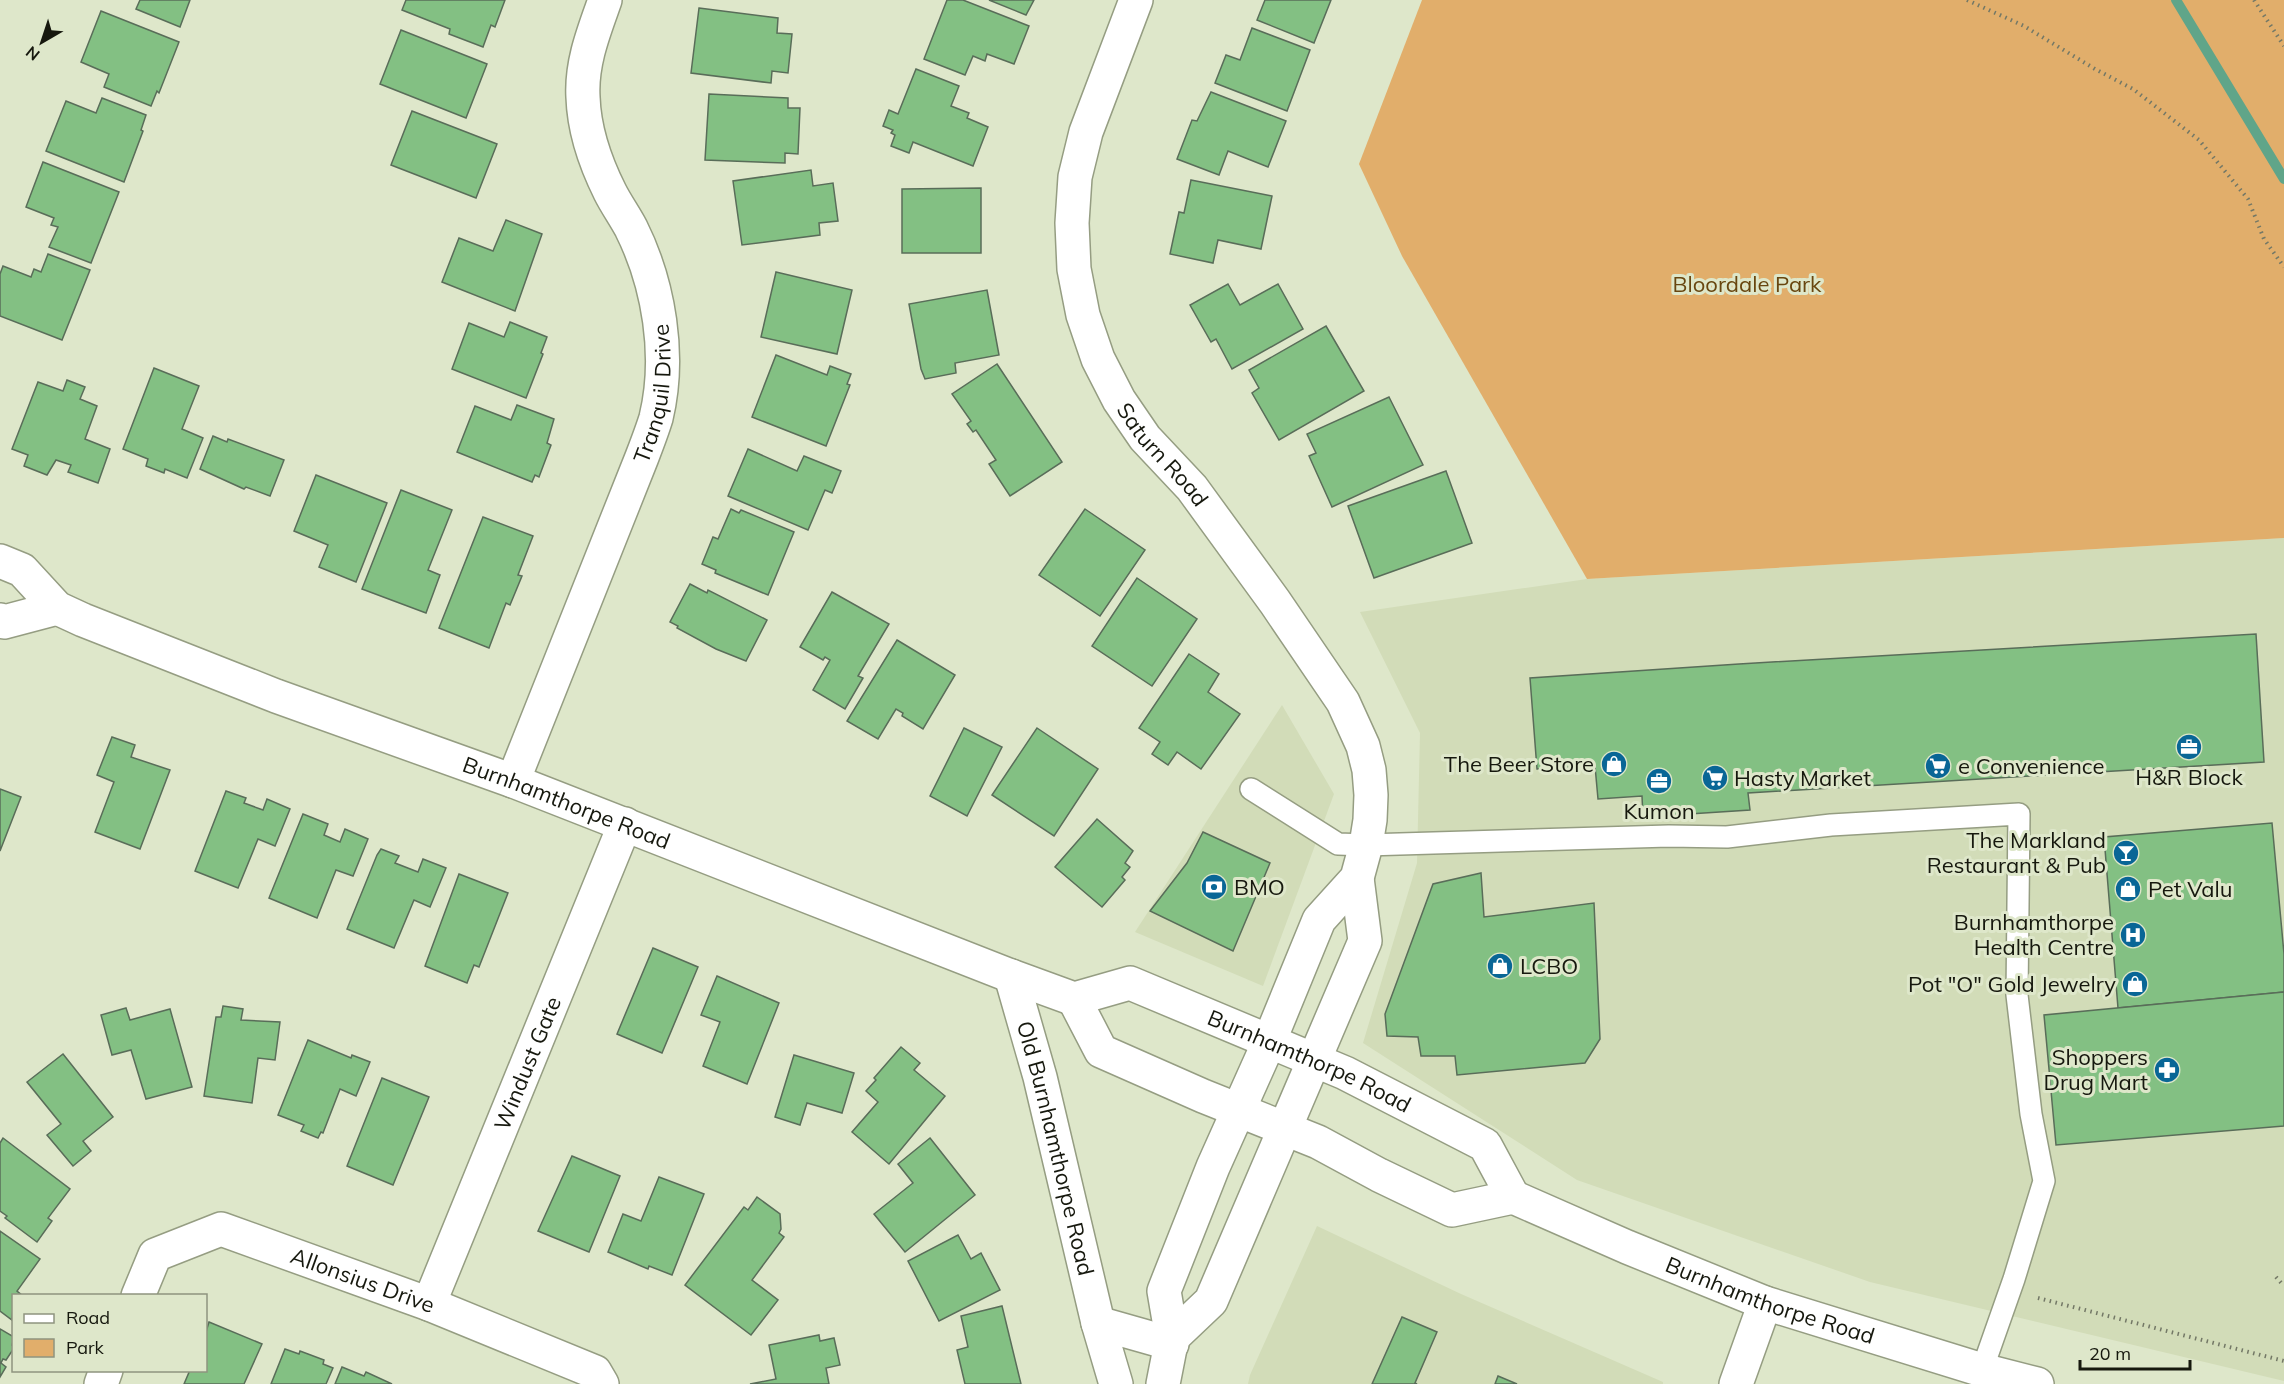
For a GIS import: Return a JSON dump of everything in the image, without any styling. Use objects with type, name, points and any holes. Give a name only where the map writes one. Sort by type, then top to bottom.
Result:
[{"type":"street","name":"Tranquil Drive","points":[[513,781],[642,457],[656,418],[661,379],[661,340],[656,301],[646,263],[596,162],[582,97],[584,65],[605,0]]},
{"type":"street","name":"Saturn Road","points":[[1136,0],[1086,132],[1075,177],[1071,223],[1074,269],[1083,315],[1098,359],[1119,400],[1145,438],[1192,488],[1275,602],[1343,702],[1363,746],[1369,770],[1370,820],[1357,878],[1365,941],[1314,1062]]},
{"type":"street","name":"Burnhamthorpe Road","points":[[0,561],[22,570],[57,608],[276,696],[513,781],[1011,976],[1074,999],[1130,983],[1314,1062],[1345,1073],[1485,1145],[1513,1197],[1627,1247],[1765,1303],[1982,1370],[2037,1384]]},
{"type":"street","points":[[0,620],[4,622],[57,608]]},
{"type":"street","name":"Windust Gate","points":[[429,1304],[625,824]]},
{"type":"street","name":"Saturn Road","points":[[1269,1042],[1319,920],[1357,878]]},
{"type":"street","name":"Old Burnhamthorpe Road","points":[[1011,976],[1040,1077],[1098,1323],[1116,1384]]},
{"type":"street","points":[[1074,999],[1101,1051],[1238,1111],[1318,1142],[1379,1175],[1452,1210],[1513,1197]]},
{"type":"street","points":[[1163,1384],[1172,1341],[1164,1291],[1213,1167],[1269,1042]]},
{"type":"street","points":[[1172,1341],[1211,1301],[1314,1062]]},
{"type":"street","name":"Allonsius Drive","points":[[139,1294],[155,1255],[221,1229],[429,1304],[595,1372],[602,1384]]},
{"type":"street","points":[[1736,1384],[1765,1303]]},
{"type":"street","points":[[1098,1323],[1172,1341]]},
{"type":"lane","points":[[1251,789],[1338,844],[1366,845],[1669,836],[1726,837],[1831,825],[2019,814],[2017,995],[2031,1114],[2044,1182],[2014,1279],[1982,1370]]},
{"type":"path","points":[[1967,0],[2024,26],[2095,69],[2133,88],[2199,140],[2248,199],[2264,239],[2284,267]]},
{"type":"path","points":[[2254,0],[2284,46]]},
{"type":"path","points":[[2276,1277],[2284,1286]]},
{"type":"path","points":[[2035,1298],[2284,1361]]},
{"type":"shaded area","points":[[2284,538],[2284,1381],[1870,1282],[1577,1180],[1363,1043],[1417,863],[1420,733],[1360,612],[1587,579]]},
{"type":"shaded area","points":[[1282,705],[1334,794],[1263,986],[1135,932]]},
{"type":"shaded area","points":[[1317,1226],[1461,1294],[1663,1382],[1663,1384],[1248,1384]]},
{"type":"green space","name":"Bloordale Park","points":[[1422,0],[2284,0],[2284,538],[1587,579],[1402,256],[1359,164]]},
{"type":"building","points":[[140,0],[190,0],[180,27],[136,9]]},
{"type":"building","points":[[406,0],[505,0],[495,27],[491,25],[483,47],[449,34],[450,29],[402,10]]},
{"type":"building","points":[[947,0],[963,0],[1029,26],[1014,64],[987,54],[985,61],[973,56],[965,75],[924,59]]},
{"type":"building","points":[[989,0],[1034,0],[1026,15]]},
{"type":"building","points":[[1265,0],[1331,0],[1314,43],[1257,20]]},
{"type":"building","points":[[699,8],[778,18],[777,33],[792,34],[788,73],[772,71],[771,83],[691,73]]},
{"type":"building","points":[[101,11],[179,42],[159,93],[157,91],[151,106],[104,87],[109,74],[81,62]]},
{"type":"building","points":[[1252,28],[1310,50],[1287,111],[1215,83],[1226,55],[1240,60]]},
{"type":"building","points":[[401,30],[487,64],[466,118],[380,84]]},
{"type":"building","points":[[916,69],[959,86],[951,106],[969,113],[967,118],[988,127],[973,166],[913,142],[909,153],[891,146],[895,135],[891,133],[893,130],[883,126],[889,110],[898,114]]},
{"type":"building","points":[[1211,92],[1286,121],[1268,167],[1228,151],[1219,175],[1177,159],[1192,120],[1197,121]]},
{"type":"building","points":[[709,94],[788,98],[788,108],[800,108],[798,154],[785,153],[785,163],[705,160]]},
{"type":"building","points":[[102,98],[146,115],[141,130],[143,131],[124,182],[46,151],[66,101],[96,113]]},
{"type":"building","points":[[412,111],[497,144],[476,198],[391,165]]},
{"type":"building","points":[[43,162],[119,192],[91,263],[49,247],[58,227],[51,225],[54,218],[26,207]]},
{"type":"building","points":[[811,170],[813,186],[833,183],[838,221],[819,223],[820,235],[742,245],[733,181]]},
{"type":"building","points":[[1191,180],[1272,196],[1261,249],[1218,240],[1213,263],[1170,254],[1179,212],[1184,213]]},
{"type":"building","points":[[981,188],[981,253],[902,253],[902,189]]},
{"type":"building","points":[[506,220],[542,234],[515,311],[442,282],[459,238],[493,251]]},
{"type":"building","points":[[48,254],[90,270],[62,340],[0,316],[0,274],[3,266],[31,277],[34,269],[41,272]]},
{"type":"building","points":[[776,272],[852,290],[837,354],[761,337]]},
{"type":"building","points":[[1228,284],[1240,305],[1278,284],[1303,329],[1232,369],[1216,339],[1211,342],[1190,305]]},
{"type":"building","points":[[987,290],[999,355],[955,363],[956,373],[925,379],[921,369],[909,304]]},
{"type":"building","points":[[510,322],[547,337],[526,398],[452,369],[469,323],[504,337]]},
{"type":"building","points":[[1326,326],[1364,391],[1279,440],[1252,393],[1259,388],[1249,370]]},
{"type":"building","points":[[776,355],[827,375],[830,366],[851,374],[847,384],[850,385],[826,446],[752,417]]},
{"type":"building","points":[[997,364],[1062,462],[1010,496],[989,464],[996,460],[976,430],[973,432],[967,424],[971,421],[952,394]]},
{"type":"building","points":[[154,368],[199,386],[182,429],[203,438],[187,478],[165,469],[164,473],[146,466],[148,459],[123,449]]},
{"type":"building","points":[[67,380],[85,387],[80,399],[97,406],[85,439],[110,449],[98,483],[68,472],[71,465],[56,460],[47,475],[24,466],[28,455],[12,449],[38,382],[63,391]]},
{"type":"building","points":[[1389,397],[1423,465],[1332,507],[1309,456],[1316,453],[1307,434]]},
{"type":"building","points":[[517,405],[554,419],[547,443],[551,445],[539,477],[535,475],[532,482],[457,452],[475,406],[511,420]]},
{"type":"building","points":[[213,436],[227,442],[228,439],[284,460],[270,496],[246,487],[244,489],[200,469]]},
{"type":"building","points":[[748,449],[797,471],[804,456],[841,471],[832,493],[825,490],[808,530],[728,496]]},
{"type":"building","points":[[1446,471],[1472,543],[1374,578],[1348,506]]},
{"type":"building","points":[[316,475],[387,503],[356,582],[319,567],[328,545],[294,531]]},
{"type":"building","points":[[401,490],[452,510],[428,570],[440,575],[426,613],[362,589]]},
{"type":"building","points":[[731,509],[739,513],[741,510],[794,532],[768,595],[715,573],[716,570],[702,564],[713,537],[718,539]]},
{"type":"building","points":[[1085,509],[1145,550],[1100,616],[1039,575]]},
{"type":"building","points":[[483,517],[533,536],[518,575],[522,576],[510,605],[506,603],[489,648],[439,628]]},
{"type":"building","points":[[1137,578],[1197,619],[1152,686],[1092,646]]},
{"type":"building","points":[[690,584],[707,593],[708,590],[767,620],[746,661],[716,649],[670,622]]},
{"type":"building","points":[[832,592],[889,624],[858,676],[863,678],[845,709],[813,690],[830,660],[825,657],[823,660],[800,647]]},
{"type":"building","points":[[2256,634],[2264,762],[1748,793],[1750,810],[1643,817],[1642,796],[1598,799],[1595,766],[1537,769],[1530,678]]},
{"type":"building","points":[[897,640],[955,675],[923,729],[902,716],[903,713],[896,709],[878,739],[847,721]]},
{"type":"building","points":[[1189,654],[1219,674],[1208,692],[1240,714],[1201,769],[1177,752],[1168,765],[1152,754],[1160,742],[1139,728]]},
{"type":"building","points":[[964,728],[1002,747],[967,816],[930,796]]},
{"type":"building","points":[[1037,728],[1098,769],[1054,836],[992,795]]},
{"type":"building","points":[[112,737],[135,745],[131,757],[170,770],[140,849],[95,832],[114,782],[97,775]]},
{"type":"building","points":[[0,789],[21,797],[0,851]]},
{"type":"building","points":[[226,791],[246,798],[244,803],[263,810],[267,799],[290,809],[275,846],[258,839],[238,888],[195,871]]},
{"type":"building","points":[[303,814],[328,824],[324,835],[340,842],[345,829],[368,839],[353,876],[336,870],[317,918],[269,898]]},
{"type":"building","points":[[1097,819],[1133,851],[1125,863],[1130,867],[1122,877],[1125,880],[1102,907],[1055,867]]},
{"type":"building","points":[[2272,823],[2284,954],[2284,992],[2118,1008],[2104,837]]},
{"type":"building","name":"BMO","points":[[1203,832],[1270,863],[1233,951],[1150,911],[1187,863]]},
{"type":"building","points":[[381,849],[399,856],[395,863],[418,872],[423,859],[446,868],[430,907],[414,900],[394,948],[347,929]]},
{"type":"building","name":"LCBO","points":[[1481,873],[1484,917],[1594,903],[1600,1039],[1585,1063],[1457,1075],[1455,1056],[1421,1056],[1418,1037],[1387,1036],[1385,1014],[1433,884]]},
{"type":"building","points":[[459,874],[508,893],[479,967],[474,965],[467,983],[425,966]]},
{"type":"building","points":[[653,948],[698,967],[662,1053],[617,1034]]},
{"type":"building","points":[[717,976],[779,1003],[747,1084],[703,1066],[720,1022],[701,1015]]},
{"type":"building","name":"Shoppers Drug Mart","points":[[2284,992],[2284,1126],[2056,1145],[2044,1015]]},
{"type":"building","points":[[223,1006],[243,1009],[241,1020],[280,1022],[275,1060],[258,1058],[252,1103],[204,1096],[216,1017],[221,1017]]},
{"type":"building","points":[[126,1008],[130,1020],[170,1009],[192,1087],[146,1099],[131,1050],[112,1055],[101,1015]]},
{"type":"building","points":[[308,1040],[351,1058],[352,1055],[370,1062],[356,1096],[340,1089],[323,1133],[321,1132],[318,1138],[301,1131],[304,1125],[278,1115]]},
{"type":"building","points":[[901,1047],[920,1063],[914,1070],[945,1096],[889,1164],[852,1132],[878,1102],[866,1091],[876,1080],[874,1078]]},
{"type":"building","points":[[63,1054],[113,1117],[83,1141],[91,1151],[73,1166],[47,1135],[61,1124],[27,1082]]},
{"type":"building","points":[[794,1055],[854,1073],[842,1113],[807,1103],[800,1125],[775,1117]]},
{"type":"building","points":[[382,1078],[429,1097],[393,1185],[347,1166]]},
{"type":"building","points":[[3,1138],[70,1189],[48,1218],[52,1221],[37,1242],[5,1218],[7,1216],[0,1211],[0,1143]]},
{"type":"building","points":[[930,1138],[975,1195],[905,1252],[874,1214],[913,1183],[898,1164]]},
{"type":"building","points":[[572,1156],[620,1176],[589,1252],[538,1231]]},
{"type":"building","points":[[659,1177],[704,1194],[672,1275],[649,1266],[648,1269],[608,1252],[623,1214],[641,1221]]},
{"type":"building","points":[[757,1197],[780,1214],[779,1233],[784,1237],[752,1280],[778,1300],[751,1335],[685,1285],[744,1207],[748,1210]]},
{"type":"building","points":[[0,1231],[40,1259],[17,1291],[21,1294],[12,1294],[12,1320],[0,1311]]},
{"type":"building","points":[[958,1235],[971,1259],[981,1253],[1000,1290],[939,1321],[908,1261]]},
{"type":"building","points":[[1002,1306],[1021,1384],[965,1384],[957,1350],[968,1347],[961,1316]]},
{"type":"building","points":[[1402,1317],[1437,1332],[1415,1383],[1417,1384],[1372,1384]]},
{"type":"building","points":[[209,1322],[262,1344],[244,1384],[184,1384],[189,1372],[207,1372]]},
{"type":"building","points":[[0,1329],[12,1336],[12,1351],[1,1363],[6,1367],[0,1377]]},
{"type":"building","points":[[819,1335],[820,1341],[834,1338],[840,1365],[826,1368],[829,1384],[750,1384],[776,1379],[769,1345]]},
{"type":"building","points":[[285,1349],[299,1354],[300,1351],[324,1360],[323,1364],[333,1368],[326,1384],[271,1384]]},
{"type":"building","points":[[342,1367],[364,1376],[366,1372],[392,1384],[335,1384]]},
{"type":"building","points":[[1498,1376],[1517,1384],[1495,1384]]},
{"type":"waterway","points":[[2176,0],[2284,179]]},
{"type":"place","name":"H&R Block","points":[[2189,747]]},
{"type":"place","name":"The Beer Store","points":[[1614,764]]},
{"type":"place","name":"e Convenience","points":[[1938,766]]},
{"type":"place","name":"Hasty Market","points":[[1715,778]]},
{"type":"place","name":"Kumon","points":[[1659,781]]},
{"type":"place","name":"The Markland Restaurant & Pub","points":[[2126,853]]},
{"type":"place","name":"BMO","points":[[1214,887]]},
{"type":"place","name":"Pet Valu","points":[[2128,889]]},
{"type":"place","name":"Burnhamthorpe Health Centre","points":[[2133,935]]},
{"type":"place","name":"LCBO","points":[[1500,966]]},
{"type":"place","name":"Pot \"O\" Gold Jewelry","points":[[2135,984]]},
{"type":"place","name":"Shoppers Drug Mart","points":[[2167,1070]]}]
